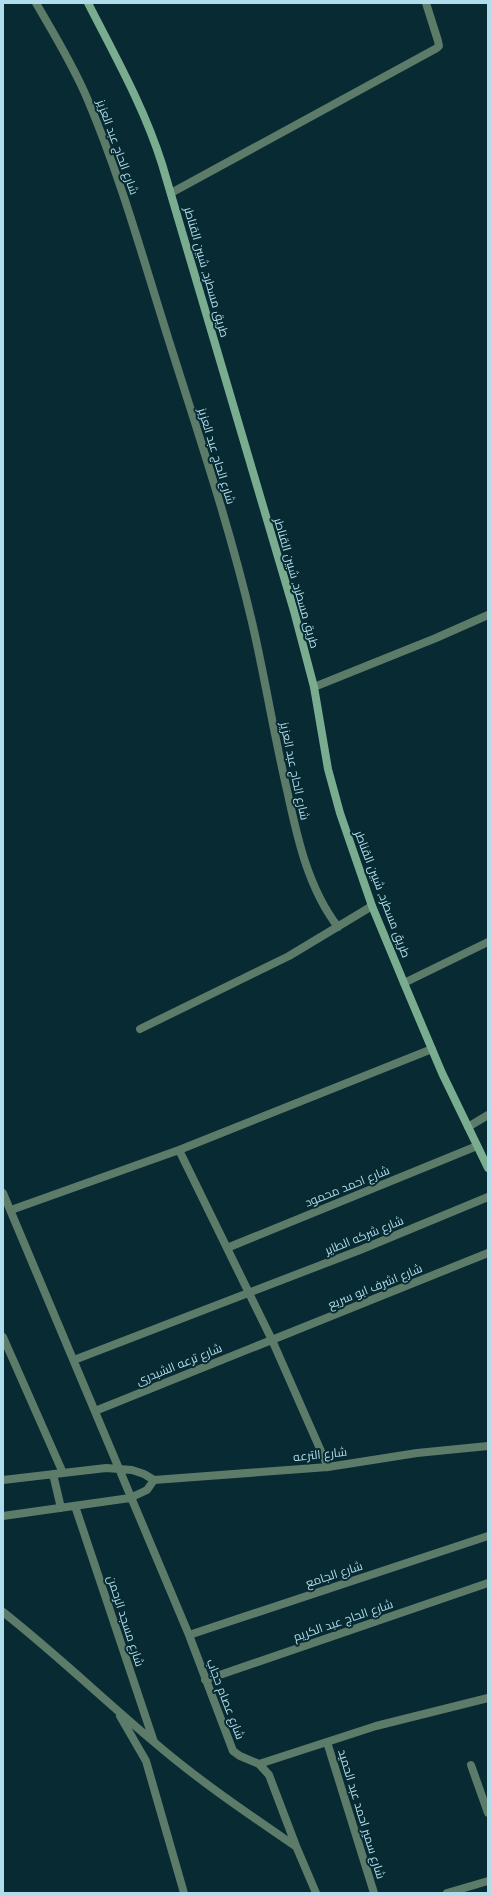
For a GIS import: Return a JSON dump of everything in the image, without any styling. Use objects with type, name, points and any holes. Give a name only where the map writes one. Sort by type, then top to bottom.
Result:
[{"type":"main road","name":"طريق مسطرد, شبين القناطر","points":[[88,3],[152,132],[294,611],[314,687],[328,769],[338,806],[372,906],[432,1049],[488,1168]]},
{"type":"street","name":"شارع الحاج عبد العزيز","points":[[36,3],[66,55],[87,97],[130,216],[241,576],[295,826],[310,875],[320,900],[338,927]]},
{"type":"street","points":[[171,193],[437,48],[439,46],[438,41],[426,3]]},
{"type":"street","points":[[314,687],[436,638],[488,615]]},
{"type":"street","points":[[140,1029],[289,956],[372,906]]},
{"type":"street","points":[[404,983],[488,942]]},
{"type":"street","points":[[11,1210],[179,1150],[432,1049]]},
{"type":"street","points":[[468,1127],[488,1114]]},
{"type":"street","name":"شارع احمد محمود","points":[[227,1248],[477,1146]]},
{"type":"street","points":[[179,1150],[272,1340],[328,1466]]},
{"type":"street","name":"شارع عصام حجاب","points":[[3,1193],[120,1470],[130,1498],[188,1635],[233,1751],[240,1756],[259,1764]]},
{"type":"street","name":"شارع شركه الطاير","points":[[74,1360],[360,1250],[488,1197]]},
{"type":"street","name":"شارع اشرف ابو سريع","points":[[272,1340],[488,1253]]},
{"type":"street","points":[[3,1337],[64,1473]]},
{"type":"street","name":"شارع ترعه الشبدرى","points":[[95,1411],[272,1340]]},
{"type":"street","name":"شارع الترعه","points":[[154,1480],[328,1466],[418,1453],[488,1446]]},
{"type":"street","points":[[3,1480],[106,1468],[132,1470],[144,1474],[154,1480],[147,1490],[130,1498],[3,1516]]},
{"type":"street","points":[[53,1474],[61,1508]]},
{"type":"street","name":"شارع مسجد الرحمن","points":[[75,1506],[154,1743]]},
{"type":"street","name":"شارع الجامع","points":[[188,1635],[488,1536]]},
{"type":"street","name":"شارع الحاج عبد الكريم","points":[[205,1680],[488,1583]]},
{"type":"street","points":[[3,1612],[43,1644],[154,1743],[214,1790],[296,1846]]},
{"type":"street","points":[[316,1893],[269,1775],[259,1764],[376,1726],[488,1698]]},
{"type":"street","points":[[117,1710],[146,1761],[184,1893]]},
{"type":"street","name":"شارع سمير احمد عبد الحميد","points":[[327,1742],[374,1893]]},
{"type":"street","points":[[471,1765],[488,1813]]},
{"type":"street","points":[[447,1893],[488,1881]]}]
